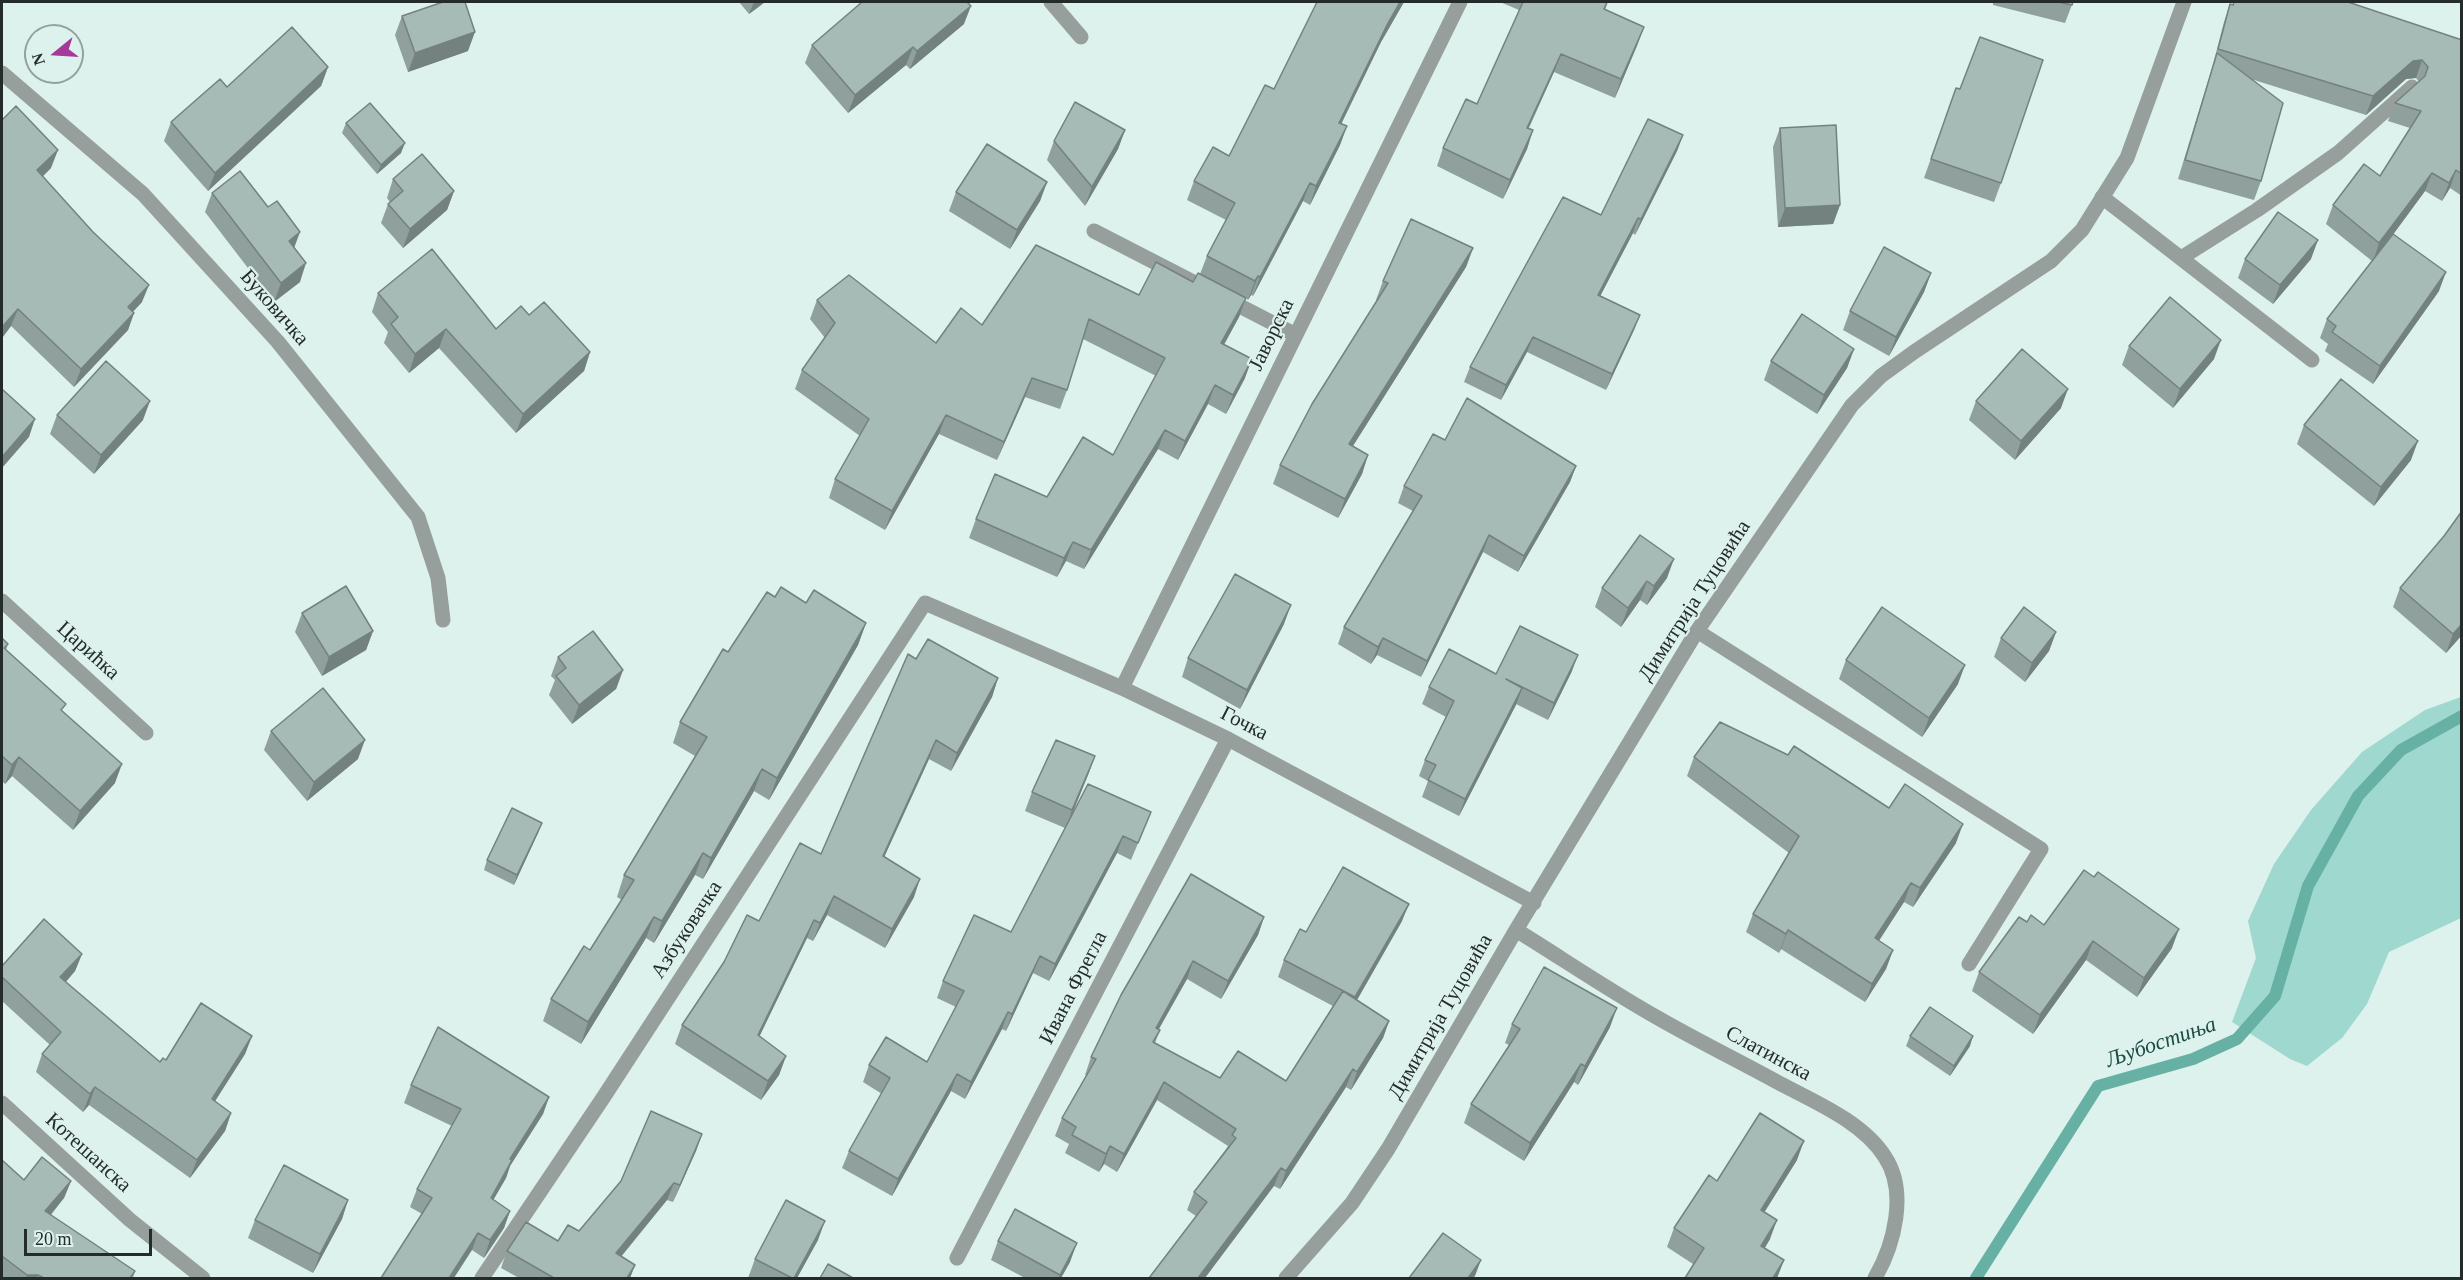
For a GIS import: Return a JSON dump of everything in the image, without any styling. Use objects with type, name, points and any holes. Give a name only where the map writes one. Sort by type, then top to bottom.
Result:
[{"type":"street","points":[[1051,2],[1081,37]]},
{"type":"street","name":"Јаворска","points":[[1122,688],[1460,2]]},
{"type":"street","name":"Димитрија Туцовића","points":[[1286,1278],[1352,1203],[1388,1149],[1516,930],[1697,631],[1852,405],[1881,376],[1914,352],[2051,261],[2082,230],[2127,158],[2184,2]]},
{"type":"street","name":"Буковичка","points":[[2,73],[143,195],[278,342],[418,517],[438,578],[443,620]]},
{"type":"street","points":[[2181,258],[2257,210],[2338,153],[2412,87]]},
{"type":"street","points":[[2102,197],[2312,360]]},
{"type":"street","points":[[1094,231],[1296,335]]},
{"type":"street","name":"Царићка","points":[[2,601],[146,733]]},
{"type":"street","name":"Гочка","points":[[925,603],[1122,688],[1228,739],[1534,903]]},
{"type":"street","name":"Азбуковачка","points":[[482,1278],[603,1098],[925,603]]},
{"type":"street","points":[[1697,631],[2041,849],[1969,964]]},
{"type":"street","name":"Ивана Фрегла","points":[[957,1258],[1228,739]]},
{"type":"street","name":"Слатинска","points":[[1516,930],[1657,1018],[1806,1097],[1871,1138],[1887,1159],[1896,1187],[1896,1215],[1891,1243],[1875,1278]]},
{"type":"street","name":"Котешанска","points":[[2,1103],[130,1220],[203,1278]]},
{"type":"green space","points":[[2461,697],[2461,918],[2389,952],[2367,1004],[2342,1038],[2307,1066],[2290,1059],[2232,1022],[2256,958],[2248,921],[2274,864],[2311,810],[2362,752],[2425,710]]},
{"type":"building","points":[[443,2],[465,2],[475,32],[415,53],[402,16]]},
{"type":"building","points":[[862,2],[967,2],[971,6],[917,51],[913,47],[855,95],[812,45]]},
{"type":"building","points":[[1317,2],[1400,2],[1339,123],[1347,126],[1316,186],[1310,183],[1260,277],[1258,276],[1255,281],[1207,256],[1235,203],[1194,181],[1213,147],[1229,156],[1265,85],[1274,89]]},
{"type":"building","points":[[1523,2],[1607,2],[1604,9],[1644,27],[1621,79],[1561,54],[1527,128],[1533,130],[1510,180],[1443,148],[1466,99],[1477,104]]},
{"type":"building","points":[[2234,2],[2348,2],[2462,40],[2462,174],[2456,170],[2449,183],[2432,173],[2379,243],[2333,205],[2364,164],[2380,176],[2421,111],[2395,103],[2425,76],[2428,67],[2422,60],[2413,61],[2373,96],[2218,49],[2230,4],[2233,5]]},
{"type":"building","points":[[292,27],[328,67],[215,173],[171,122],[220,79],[227,87]]},
{"type":"building","points":[[1980,37],[2043,60],[2001,183],[1931,159],[1956,88],[1960,89]]},
{"type":"building","points":[[2217,53],[2283,103],[2261,181],[2185,160]]},
{"type":"building","points":[[1075,102],[1125,130],[1092,187],[1054,141]]},
{"type":"building","points":[[370,103],[405,143],[381,165],[346,123]]},
{"type":"building","points":[[16,106],[58,150],[37,170],[93,232],[149,285],[128,307],[134,313],[81,369],[18,309],[2,327],[2,120]]},
{"type":"building","points":[[1648,119],[1683,135],[1641,219],[1638,218],[1598,295],[1640,315],[1612,374],[1533,337],[1506,385],[1470,367],[1563,197],[1601,215]]},
{"type":"building","points":[[1836,125],[1840,205],[1785,208],[1780,128]]},
{"type":"building","points":[[987,144],[1047,182],[1017,230],[956,192]]},
{"type":"building","points":[[422,154],[454,191],[410,229],[388,204],[403,191],[393,179]]},
{"type":"building","points":[[240,171],[268,207],[277,201],[300,232],[289,241],[306,263],[281,283],[212,193]]},
{"type":"building","points":[[2278,212],[2318,240],[2280,285],[2245,259]]},
{"type":"building","points":[[1411,219],[1473,248],[1349,444],[1368,455],[1345,499],[1280,465],[1312,404],[1388,283],[1383,281]]},
{"type":"building","points":[[2393,234],[2446,272],[2380,366],[2332,332],[2336,326],[2327,319]]},
{"type":"building","points":[[1036,245],[1139,295],[1156,262],[1193,282],[1198,273],[1246,298],[1221,343],[1252,359],[1233,395],[1215,385],[1185,441],[1165,430],[1091,550],[1073,542],[1064,558],[976,519],[995,474],[1047,497],[1083,437],[1113,455],[1165,358],[1089,319],[1067,390],[1032,378],[1004,442],[946,415],[892,511],[835,479],[869,419],[802,370],[835,323],[817,300],[849,275],[936,343],[961,308],[982,325]]},
{"type":"building","points":[[1884,247],[1931,273],[1896,337],[1850,311]]},
{"type":"building","points":[[432,249],[496,329],[521,306],[529,315],[544,302],[590,352],[523,414],[446,329],[415,354],[391,324],[398,317],[378,293]]},
{"type":"building","points":[[2170,297],[2221,340],[2180,389],[2129,346]]},
{"type":"building","points":[[1802,314],[1854,349],[1824,395],[1771,361]]},
{"type":"building","points":[[2022,349],[2068,389],[2021,441],[1976,401]]},
{"type":"building","points":[[106,361],[150,401],[101,455],[57,415]]},
{"type":"building","points":[[2341,379],[2418,441],[2381,487],[2304,425]]},
{"type":"building","points":[[2,389],[35,419],[2,457]]},
{"type":"building","points":[[1467,398],[1576,466],[1524,556],[1489,535],[1427,661],[1383,638],[1378,647],[1344,627],[1422,496],[1404,486],[1433,434],[1445,440]]},
{"type":"building","points":[[2462,511],[2462,624],[2453,634],[2400,588]]},
{"type":"building","points":[[1640,535],[1674,559],[1654,586],[1647,581],[1628,608],[1602,588]]},
{"type":"building","points":[[1235,574],[1291,605],[1247,690],[1188,658]]},
{"type":"building","points":[[346,586],[373,631],[329,657],[302,613]]},
{"type":"building","points":[[781,587],[806,603],[814,590],[866,623],[777,778],[762,769],[711,858],[703,853],[662,921],[654,917],[588,1022],[551,999],[584,946],[590,950],[634,880],[624,875],[707,737],[680,722],[723,649],[728,652],[767,592],[775,597]]},
{"type":"building","points":[[1882,607],[1965,665],[1929,718],[1846,660]]},
{"type":"building","points":[[2024,607],[2056,632],[2032,663],[2001,638]]},
{"type":"building","points":[[1520,626],[1578,655],[1554,703],[1506,679],[1522,688],[1465,799],[1428,780],[1436,765],[1425,760],[1454,701],[1429,687],[1449,649],[1496,674]]},
{"type":"building","points":[[593,631],[623,670],[579,705],[556,676],[566,668],[558,657]]},
{"type":"building","points":[[2,638],[8,644],[4,648],[66,704],[61,710],[122,764],[80,811],[19,757],[12,765],[2,756]]},
{"type":"building","points":[[928,639],[998,678],[957,753],[936,740],[883,856],[920,879],[892,929],[834,896],[820,923],[814,920],[758,1035],[786,1056],[768,1081],[682,1025],[724,962],[747,915],[759,921],[800,843],[821,854],[908,654],[916,659]]},
{"type":"building","points":[[323,688],[365,740],[314,782],[271,731]]},
{"type":"building","points":[[1720,722],[1788,755],[1794,746],[1889,808],[1905,784],[1963,824],[1920,888],[1911,883],[1875,938],[1893,950],[1872,984],[1788,930],[1786,934],[1753,914],[1799,836],[1694,757]]},
{"type":"building","points":[[1056,740],[1095,756],[1072,810],[1032,792]]},
{"type":"building","points":[[1088,784],[1151,812],[1138,843],[1123,836],[1055,964],[1040,956],[1012,1014],[1008,1012],[971,1082],[957,1074],[898,1179],[849,1151],[890,1078],[869,1065],[886,1037],[927,1062],[964,991],[943,981],[974,915],[1011,932]]},
{"type":"building","points":[[512,808],[542,823],[517,875],[487,860]]},
{"type":"building","points":[[1343,867],[1409,904],[1355,997],[1284,960],[1300,929],[1306,932]]},
{"type":"building","points":[[2084,870],[2094,877],[2098,872],[2179,929],[2144,978],[2093,941],[2040,1015],[1979,972],[2019,917],[2027,922],[2031,915],[2044,925]]},
{"type":"building","points":[[1191,874],[1264,917],[1228,981],[1193,961],[1156,1028],[1160,1030],[1153,1042],[1220,1078],[1238,1051],[1286,1081],[1343,991],[1389,1021],[1357,1072],[1353,1069],[1286,1171],[1281,1168],[1198,1278],[1149,1278],[1207,1202],[1194,1192],[1236,1138],[1232,1135],[1236,1129],[1164,1082],[1124,1154],[1110,1146],[1106,1154],[1072,1135],[1076,1127],[1062,1118],[1096,1059],[1091,1057],[1121,995]]},
{"type":"building","points":[[44,919],[82,954],[60,977],[160,1062],[163,1058],[166,1060],[201,1003],[252,1036],[212,1099],[231,1113],[197,1160],[95,1087],[90,1094],[42,1054],[61,1032],[2,977],[2,966]]},
{"type":"building","points":[[1544,967],[1617,1008],[1585,1066],[1581,1064],[1530,1143],[1471,1104],[1520,1029],[1512,1024]]},
{"type":"building","points":[[1930,1007],[1973,1036],[1954,1066],[1910,1036]]},
{"type":"building","points":[[438,1027],[549,1097],[510,1159],[512,1160],[491,1198],[510,1211],[490,1240],[478,1233],[449,1278],[381,1278],[432,1198],[417,1189],[461,1109],[411,1085]]},
{"type":"building","points":[[651,1111],[702,1134],[680,1185],[674,1183],[616,1253],[635,1265],[627,1278],[554,1278],[507,1251],[526,1222],[558,1241],[568,1225],[579,1231],[621,1181]]},
{"type":"building","points":[[1760,1113],[1804,1141],[1761,1210],[1777,1220],[1761,1246],[1784,1260],[1773,1278],[1685,1278],[1704,1248],[1674,1228],[1709,1175],[1717,1181]]},
{"type":"building","points":[[42,1157],[71,1181],[45,1211],[135,1271],[130,1278],[44,1278],[38,1275],[27,1275],[2,1256],[2,1160],[24,1180]]},
{"type":"building","points":[[284,1165],[348,1200],[320,1254],[255,1220]]},
{"type":"building","points":[[786,1200],[825,1221],[794,1278],[755,1259]]},
{"type":"building","points":[[1015,1209],[1077,1243],[1060,1275],[998,1241]]},
{"type":"building","points":[[1443,1233],[1481,1260],[1468,1278],[1409,1278]]},
{"type":"building","points":[[828,1264],[853,1278],[820,1278]]},
{"type":"waterway","name":"Љубостиња","points":[[1976,1278],[2098,1086],[2193,1059],[2237,1039],[2275,996],[2308,886],[2358,796],[2401,750],[2462,716]]}]
